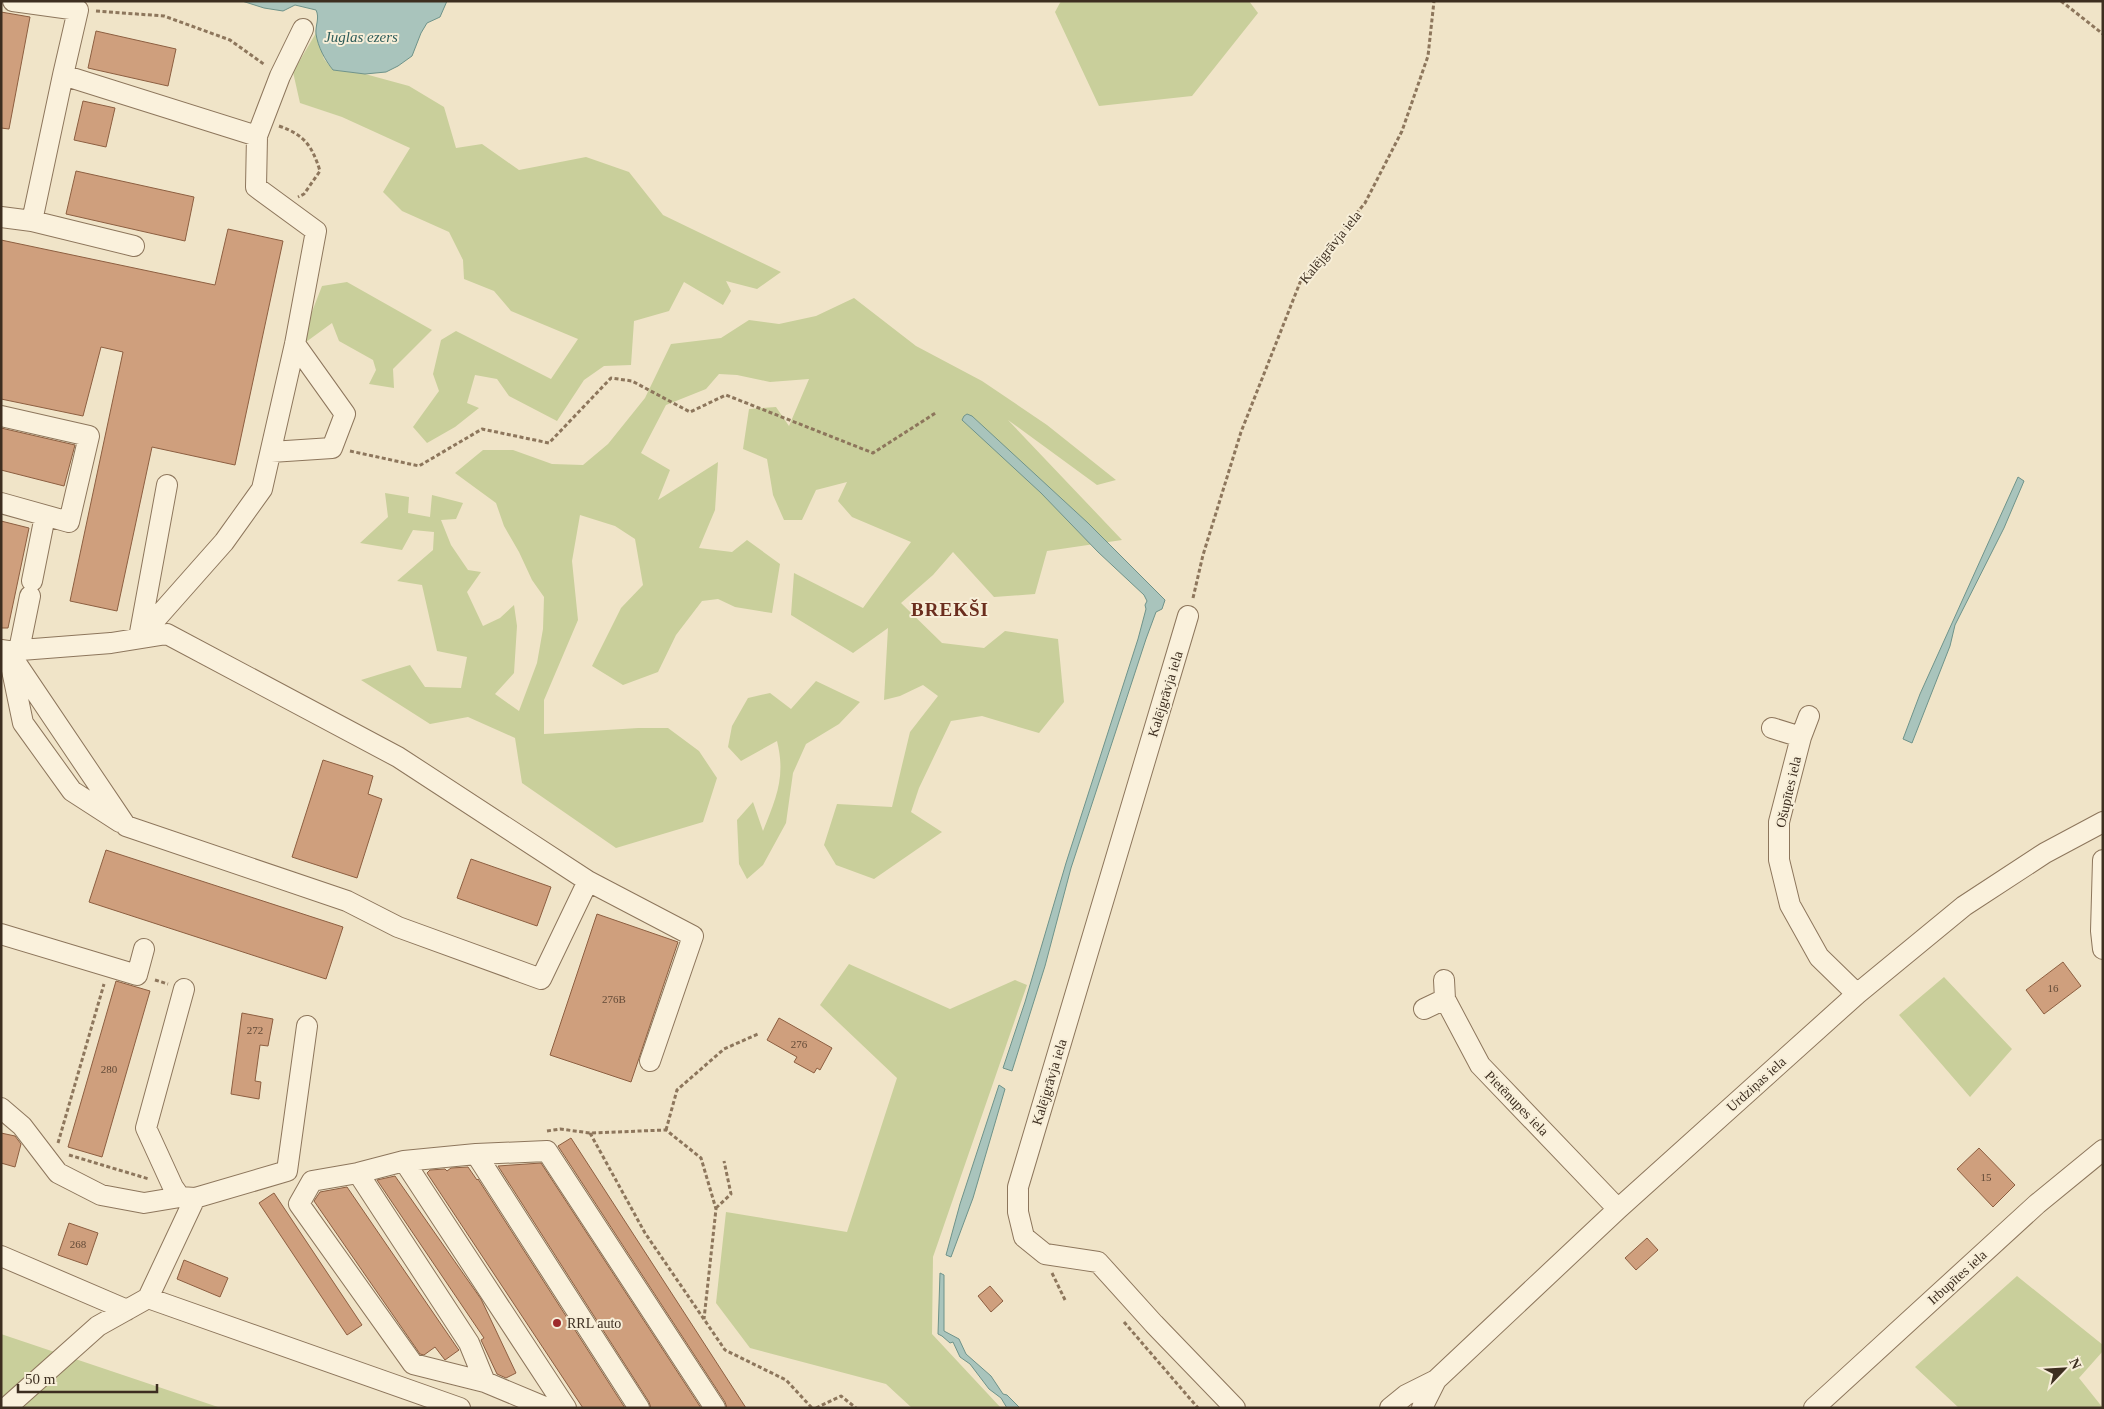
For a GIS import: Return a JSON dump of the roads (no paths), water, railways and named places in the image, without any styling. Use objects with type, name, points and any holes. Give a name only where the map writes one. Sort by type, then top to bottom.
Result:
[{"type":"street","points":[[13,1],[78,10],[32,221]]},
{"type":"street","points":[[139,638],[224,542],[262,490],[294,344],[316,231],[256,188],[260,128],[280,76],[302,29]]},
{"type":"street","points":[[63,75],[260,128]]},
{"type":"street","points":[[1,217],[32,221],[134,246]]},
{"type":"street","points":[[271,452],[332,448],[345,414],[294,344]]},
{"type":"street","points":[[1,416],[88,436],[69,522],[1,503]]},
{"type":"street","points":[[139,638],[167,485]]},
{"type":"street","points":[[45,516],[31,588],[10,650],[23,724],[72,791],[126,826],[347,901],[398,927],[541,979],[588,881]]},
{"type":"street","name":"Kalējgrāvja iela","points":[[1188,616],[1018,1187],[1018,1212],[1024,1238],[1046,1254],[1098,1262],[1169,1340],[1235,1408]]},
{"type":"street","points":[[10,650],[112,643],[167,634],[398,757],[588,881],[693,936],[650,1061]]},
{"type":"street","points":[[10,650],[126,826]]},
{"type":"street","name":"Ošupītes iela","points":[[1809,716],[1801,737],[1779,822],[1779,860],[1790,905],[1819,957],[1857,994]]},
{"type":"street","points":[[1772,728],[1801,737]]},
{"type":"street","name":"Urdziņas iela","points":[[1390,1408],[1406,1395],[1436,1380],[1618,1208],[1857,994],[1964,906],[2045,853],[2103,822]]},
{"type":"street","points":[[2103,860],[2101,931],[2103,949]]},
{"type":"street","points":[[1,934],[137,975],[144,949]]},
{"type":"street","points":[[6,1408],[98,1326],[148,1298],[183,1194],[146,1128],[184,989]]},
{"type":"street","name":"Pietēnupes iela","points":[[1424,1009],[1444,990],[1480,1065],[1618,1208]]},
{"type":"street","points":[[1,1108],[22,1126],[58,1173],[101,1195],[144,1203],[287,1170],[307,1026]]},
{"type":"street","name":"Irbupītes iela","points":[[1814,1408],[2037,1204],[2103,1150]]},
{"type":"street","points":[[547,1408],[485,1382],[413,1364],[299,1204],[312,1181],[358,1173],[404,1161],[476,1154],[547,1152],[715,1408]]},
{"type":"street","points":[[476,1154],[639,1408]]},
{"type":"street","points":[[404,1161],[566,1408]]},
{"type":"street","points":[[358,1173],[469,1343],[485,1382]]},
{"type":"street","points":[[1,1256],[127,1310]]},
{"type":"street","points":[[148,1298],[460,1408]]},
{"type":"street","name":"Kalējgrāvja iela","points":[[1169,1340],[1215,1408]]},
{"type":"street","name":"Urdziņas iela","points":[[1422,1408],[1436,1380]]},
{"type":"water","name":"Juglas ezers","points":[[242,1],[447,1],[440,17],[427,23],[412,56],[386,72],[365,74],[333,70],[322,53],[317,39],[318,16],[316,10],[295,5],[283,11],[264,8]]},
{"type":"water","points":[[967,414],[972,416],[1088,523],[1165,600],[1162,609],[1156,612],[1146,639],[1071,868],[1045,966],[1012,1071],[1003,1068],[1138,639],[1147,601],[1144,595],[1098,552],[1041,493],[962,420]]},
{"type":"water","points":[[2018,477],[2024,481],[2004,528],[1955,625],[1950,646],[1912,743],[1903,739],[1920,694]]},
{"type":"water","points":[[999,1085],[1005,1089],[973,1198],[951,1257],[946,1255],[960,1204]]},
{"type":"water","points":[[940,1273],[944,1275],[944,1331],[959,1339],[966,1354],[991,1376],[1003,1394],[1007,1395],[1020,1408],[1007,1408],[1001,1398],[989,1389],[970,1364],[960,1357],[953,1342],[950,1343],[938,1334]]},
{"type":"place","name":"RRL auto","points":[[557,1323]]},
{"type":"district","name":"BREKŠI","points":[[950,609]]}]
